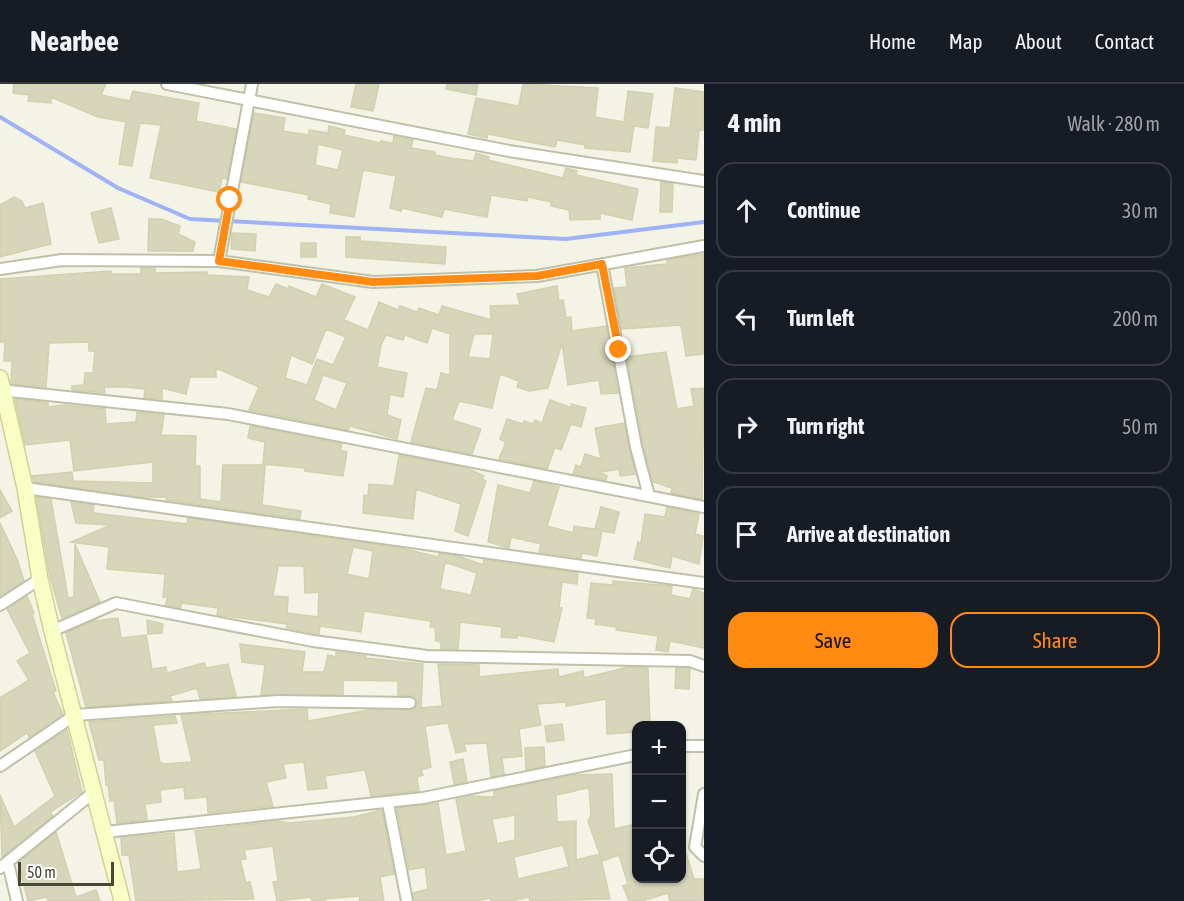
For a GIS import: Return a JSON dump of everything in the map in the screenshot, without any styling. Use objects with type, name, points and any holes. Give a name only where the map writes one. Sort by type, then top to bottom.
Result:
[{"type":"street","points":[[167,84],[509,151],[704,182]]},
{"type":"street","points":[[219,261],[221,239],[251,100],[252,84]]},
{"type":"street","points":[[0,269],[62,260],[219,261],[373,282],[537,276],[704,246]]},
{"type":"street","points":[[602,264],[636,447],[649,496]]},
{"type":"street","points":[[122,901],[52,631],[40,579],[25,488],[1,385],[228,414],[704,507]]},
{"type":"street","points":[[25,488],[704,583]]},
{"type":"street","points":[[0,604],[40,579]]},
{"type":"street","points":[[52,631],[116,603],[313,641],[428,656],[690,661],[704,666]]},
{"type":"street","points":[[0,766],[75,715],[278,701],[410,703]]},
{"type":"street","points":[[686,746],[704,746]]},
{"type":"street","points":[[105,832],[388,803],[632,756]]},
{"type":"street","points":[[17,901],[4,866],[94,792]]},
{"type":"street","points":[[704,794],[694,847],[704,856]]},
{"type":"street","points":[[388,803],[407,901]]},
{"type":"building","points":[[14,84],[106,84],[101,95],[130,101],[133,91],[199,103],[196,121],[236,129],[227,179],[222,178],[219,192],[150,178],[161,125],[140,123],[132,166],[119,164],[126,122],[98,117],[51,97],[51,103],[28,101],[29,95],[13,93]]},
{"type":"building","points":[[356,84],[379,84],[373,111],[351,107]]},
{"type":"building","points":[[447,84],[478,84],[476,95],[446,89]]},
{"type":"building","points":[[523,84],[598,88],[595,117],[624,122],[628,91],[653,94],[648,128],[634,126],[630,152],[585,148],[585,145],[557,140],[555,147],[488,134],[487,138],[468,134],[476,98],[519,106]]},
{"type":"building","points":[[675,88],[704,92],[704,130],[699,130],[696,160],[677,158],[677,163],[653,161],[656,127],[670,128]]},
{"type":"building","points":[[254,113],[285,118],[283,131],[309,135],[309,130],[328,133],[329,126],[345,130],[344,135],[380,143],[381,141],[393,143],[394,136],[413,140],[411,148],[435,152],[435,155],[474,161],[476,153],[489,157],[488,160],[563,178],[566,168],[577,171],[576,175],[638,189],[632,220],[600,213],[600,219],[570,220],[569,210],[551,206],[551,202],[528,197],[527,201],[491,195],[487,217],[444,209],[442,217],[402,208],[401,211],[390,208],[396,176],[363,170],[354,217],[330,213],[331,204],[308,199],[309,195],[241,182]],"holes":[[[318,144],[343,150],[338,170],[315,165]]]},
{"type":"building","points":[[661,182],[673,184],[672,212],[660,212]]},
{"type":"building","points":[[14,197],[22,201],[25,208],[43,203],[51,244],[0,257],[0,205]]},
{"type":"building","points":[[111,208],[119,239],[99,243],[91,213]]},
{"type":"building","points":[[149,219],[161,219],[180,226],[178,234],[195,242],[193,251],[148,251]]},
{"type":"building","points":[[232,233],[256,234],[255,251],[231,249]]},
{"type":"building","points":[[346,237],[360,237],[360,241],[446,247],[445,264],[346,257]]},
{"type":"building","points":[[301,243],[316,243],[316,257],[301,257]]},
{"type":"building","points":[[704,254],[704,354],[686,356],[681,325],[622,329],[614,288],[627,287],[625,268],[667,264],[667,260]]},
{"type":"building","points":[[141,268],[155,268],[155,273],[207,272],[207,275],[249,277],[247,290],[269,297],[276,284],[288,289],[289,286],[316,297],[322,284],[355,297],[344,320],[368,330],[379,302],[398,310],[400,306],[417,312],[419,308],[439,315],[442,306],[491,320],[490,306],[520,305],[517,294],[557,286],[559,301],[563,300],[566,318],[571,317],[572,331],[606,326],[618,393],[601,394],[599,380],[568,385],[562,343],[548,388],[529,391],[517,387],[519,381],[500,374],[492,408],[459,401],[452,420],[481,429],[472,454],[411,442],[426,388],[437,390],[441,373],[450,375],[450,334],[432,328],[427,343],[405,335],[403,340],[386,335],[381,345],[377,367],[407,373],[403,397],[390,394],[387,415],[401,420],[397,439],[350,426],[348,430],[249,410],[259,387],[216,368],[216,377],[190,377],[186,394],[162,388],[162,399],[144,398],[145,389],[125,387],[104,387],[105,393],[72,390],[72,386],[84,385],[85,373],[93,373],[95,351],[89,351],[89,342],[49,343],[46,387],[11,384],[12,361],[4,361],[5,342],[0,342],[0,279],[111,271],[111,274],[141,274]],"holes":[[[326,329],[346,337],[333,365],[317,359],[307,385],[285,378],[291,355],[312,364]],[[474,334],[493,334],[490,359],[468,357]],[[323,375],[347,383],[336,410],[314,400]]]},
{"type":"building","points":[[666,352],[677,409],[694,406],[691,389],[704,388],[702,499],[671,493],[672,488],[653,482],[643,445],[627,357]]},
{"type":"building","points":[[15,399],[48,403],[48,407],[66,405],[105,409],[106,424],[136,422],[137,412],[164,415],[161,435],[196,436],[195,466],[200,466],[200,499],[221,502],[223,465],[265,465],[262,505],[301,511],[300,519],[166,500],[167,497],[141,497],[34,482],[32,476],[72,472],[73,481],[153,483],[153,462],[74,471],[70,440],[25,445]]},
{"type":"building","points":[[550,400],[572,408],[571,404],[586,408],[581,427],[571,424],[561,450],[555,447],[547,469],[499,459],[506,442],[500,439],[507,419],[523,424],[524,421],[533,424],[535,420],[542,423]]},
{"type":"building","points":[[624,423],[635,474],[620,476],[619,469],[600,472],[607,476],[606,480],[573,474],[576,465],[581,467],[585,454],[601,459],[595,428]]},
{"type":"building","points":[[250,426],[342,444],[340,450],[347,452],[343,476],[305,471],[305,468],[263,464],[265,442],[248,438]]},
{"type":"building","points":[[399,455],[467,468],[484,476],[482,479],[486,481],[468,536],[455,531],[461,504],[416,489],[413,519],[363,513],[364,495],[368,496],[369,484],[394,486]]},
{"type":"building","points":[[534,481],[559,487],[547,526],[573,533],[574,526],[601,530],[595,529],[601,507],[619,512],[614,533],[602,531],[597,556],[582,553],[581,558],[539,552],[541,544],[511,537],[509,548],[488,542],[498,485],[530,493]]},
{"type":"building","points":[[0,490],[12,511],[0,518]]},
{"type":"building","points":[[36,497],[51,499],[68,598],[74,597],[75,544],[100,602],[62,618],[50,577]]},
{"type":"building","points":[[71,502],[94,505],[93,513],[187,524],[188,518],[401,548],[438,557],[439,553],[458,556],[483,565],[484,560],[578,573],[577,584],[562,582],[559,608],[562,608],[554,642],[517,635],[517,638],[501,637],[502,627],[460,622],[458,649],[441,649],[441,642],[436,641],[435,627],[430,627],[431,621],[364,611],[361,632],[320,626],[319,634],[287,628],[287,624],[217,615],[218,608],[182,603],[180,608],[165,605],[168,597],[163,597],[165,574],[107,569],[109,547],[71,542],[111,525],[76,523]],"holes":[[[353,547],[373,551],[369,579],[347,574]],[[445,562],[477,573],[471,595],[440,589]],[[278,566],[304,566],[305,593],[319,592],[318,617],[287,613],[288,597],[273,596]]]},
{"type":"building","points":[[667,507],[699,514],[695,534],[703,536],[699,564],[672,556],[670,568],[634,559],[638,542],[641,543],[645,514],[665,517]]},
{"type":"building","points":[[0,523],[17,559],[24,581],[0,596]]},
{"type":"building","points":[[613,581],[672,586],[671,595],[690,599],[693,589],[704,593],[704,648],[670,641],[668,652],[656,650],[658,636],[616,630],[617,627],[595,624],[596,619],[587,618],[591,583],[613,585]]},
{"type":"building","points":[[27,596],[56,691],[53,692],[63,714],[29,737],[27,733],[0,751],[0,698],[29,680],[17,661],[30,653],[7,609]]},
{"type":"building","points":[[118,618],[121,638],[146,635],[152,669],[166,667],[167,673],[204,663],[206,668],[228,664],[236,696],[200,699],[197,688],[170,696],[172,701],[86,707],[66,633],[94,621]]},
{"type":"building","points":[[147,620],[163,624],[162,633],[148,634]]},
{"type":"building","points":[[240,644],[305,652],[302,672],[324,672],[328,655],[336,657],[336,652],[366,656],[365,658],[423,664],[421,708],[442,706],[438,664],[479,665],[479,677],[558,669],[559,677],[583,671],[584,678],[628,667],[648,668],[650,721],[632,721],[632,732],[607,734],[606,699],[566,706],[566,702],[537,704],[541,725],[519,729],[522,756],[502,758],[504,774],[491,777],[487,743],[464,744],[466,751],[456,753],[448,723],[425,726],[431,767],[421,770],[423,775],[417,777],[419,791],[371,796],[365,770],[325,776],[327,788],[308,790],[304,762],[283,764],[286,778],[266,782],[273,806],[208,813],[207,797],[185,799],[184,787],[160,790],[161,802],[145,804],[147,820],[117,823],[114,800],[110,801],[108,785],[106,785],[104,760],[99,760],[89,722],[175,716],[177,723],[153,725],[160,762],[164,764],[192,762],[181,715],[307,709],[308,721],[369,710],[410,710],[417,706],[417,700],[413,696],[398,695],[398,681],[343,680],[343,694],[261,695],[265,665],[242,662]]},
{"type":"building","points":[[676,668],[690,669],[689,689],[675,688]]},
{"type":"building","points":[[562,724],[564,740],[547,742],[545,726]]},
{"type":"building","points":[[67,730],[82,792],[50,812],[53,816],[2,857],[0,795],[14,827],[55,796],[35,751]]},
{"type":"building","points":[[544,747],[545,766],[526,770],[525,748]]},
{"type":"building","points":[[463,759],[467,781],[454,784],[450,762]]},
{"type":"building","points":[[612,774],[614,829],[632,825],[632,883],[686,883],[686,853],[694,879],[704,879],[704,901],[670,901],[668,893],[642,901],[629,901],[623,886],[628,884],[619,855],[602,861],[601,858],[610,899],[530,901],[529,897],[512,901],[491,901],[490,898],[477,901],[414,901],[413,893],[428,889],[425,867],[409,870],[397,808],[438,803],[446,855],[466,851],[456,799],[470,796],[494,797],[494,791],[576,775]],"holes":[[[576,787],[577,790],[589,788],[591,816],[588,821],[600,854],[576,860],[576,821],[557,822],[556,795],[576,791]],[[515,815],[515,840],[497,844],[492,819]],[[563,845],[569,867],[518,879],[514,857]]]},
{"type":"building","points":[[382,810],[394,874],[380,877],[384,901],[360,901],[359,896],[324,899],[325,901],[312,901],[311,897],[277,901],[273,882],[278,881],[273,846],[244,850],[246,859],[240,860],[246,883],[250,882],[254,899],[136,901],[129,855],[122,855],[121,838],[174,833],[177,872],[201,869],[195,831],[278,821],[289,823],[354,817]]},
{"type":"building","points":[[56,832],[76,897],[96,890],[100,901],[48,901],[47,897],[28,901],[18,863]]},
{"type":"waterway","points":[[0,117],[118,188],[190,219],[566,239],[704,222]]},
{"type":"route","points":[[230,200],[221,239],[219,261],[373,282],[537,276],[602,264],[619,350]]}]
